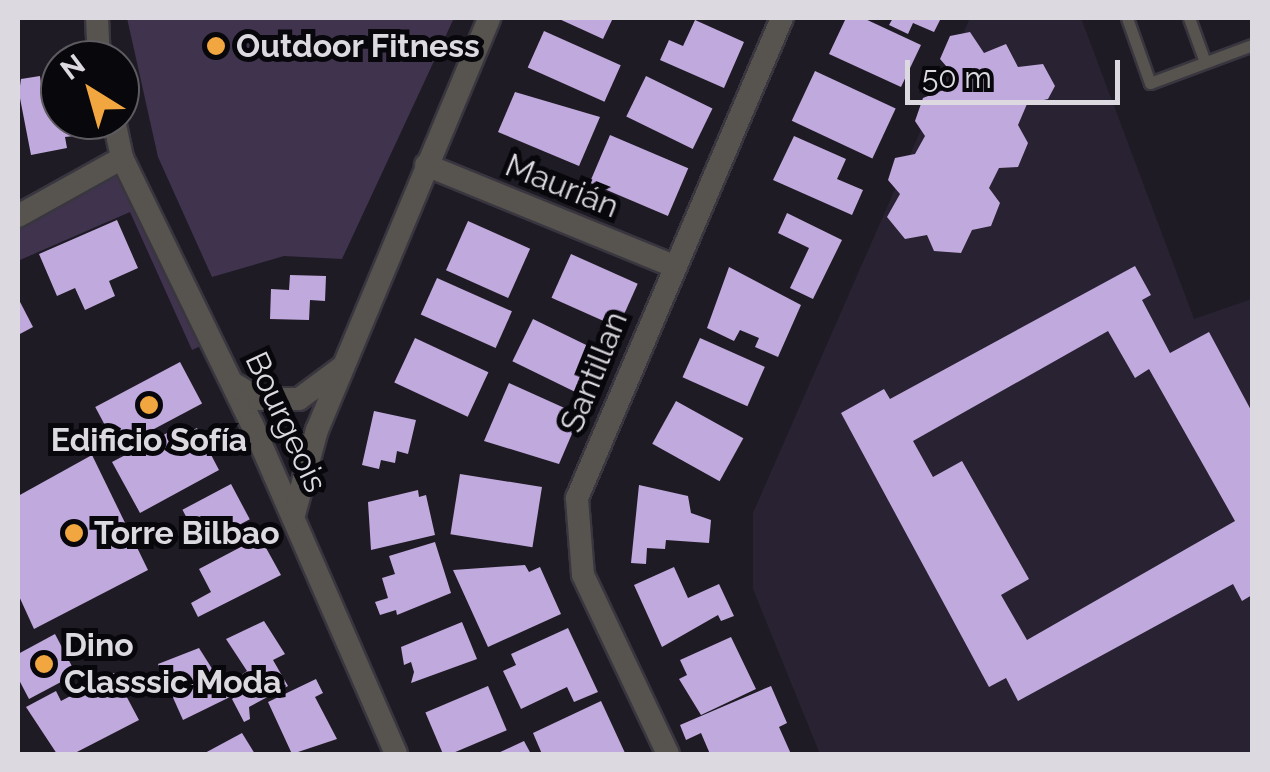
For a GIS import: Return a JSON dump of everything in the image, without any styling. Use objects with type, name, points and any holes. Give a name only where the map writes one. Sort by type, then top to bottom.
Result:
[{"type":"street","points":[[294,515],[301,472],[489,18]]},
{"type":"street","name":"Santillan","points":[[668,754],[583,575],[576,538],[577,498],[672,266],[782,18]]},
{"type":"street","name":"Bourgeois","points":[[118,140],[122,158],[294,515],[393,753]]},
{"type":"street","points":[[18,216],[122,158]]},
{"type":"street","name":"Maurián","points":[[426,165],[672,266]]},
{"type":"street","points":[[234,384],[258,399],[299,399],[343,367]]},
{"type":"lane","points":[[1127,18],[1148,82],[1252,44]]},
{"type":"lane","points":[[1190,18],[1205,62]]},
{"type":"shaded area","points":[[127,18],[454,18],[342,259],[284,256],[212,277],[158,157],[140,76],[140,40],[132,40]]},
{"type":"shaded area","points":[[970,18],[1081,18],[1194,319],[1252,299],[1252,754],[820,754],[753,589],[753,513]]},
{"type":"shaded area","points":[[120,164],[216,339],[192,350],[130,212],[20,260],[18,221]]},
{"type":"building","points":[[557,18],[613,18],[603,39]]},
{"type":"building","points":[[846,18],[863,18],[921,45],[901,87],[829,54]]},
{"type":"building","points":[[893,18],[941,18],[934,32],[913,23],[908,34],[889,25]]},
{"type":"building","points":[[695,20],[744,42],[724,88],[660,60],[669,40],[683,46]]},
{"type":"building","points":[[544,31],[621,65],[604,102],[528,68]]},
{"type":"building","points":[[970,32],[984,53],[1006,44],[1018,67],[1043,64],[1055,86],[1048,99],[1027,104],[1018,125],[1028,143],[1018,167],[999,168],[989,188],[1000,203],[991,226],[972,230],[961,253],[934,251],[927,235],[905,239],[887,217],[900,194],[888,180],[895,158],[915,154],[925,136],[915,121],[923,98],[946,89],[953,74],[940,59],[950,36]]},
{"type":"building","points":[[815,71],[896,109],[872,158],[792,121]]},
{"type":"building","points":[[40,76],[40,140],[66,140],[67,148],[31,155],[19,93],[21,79]]},
{"type":"building","points":[[646,76],[713,108],[693,149],[626,116]]},
{"type":"building","points":[[515,92],[600,117],[579,166],[498,132]]},
{"type":"building","points":[[610,135],[688,168],[668,216],[590,183]]},
{"type":"building","points":[[794,136],[846,159],[837,179],[863,190],[852,215],[773,180]]},
{"type":"building","points":[[787,213],[842,240],[813,299],[790,288],[809,248],[778,233]]},
{"type":"building","points":[[117,220],[138,268],[109,281],[115,296],[85,310],[75,288],[57,296],[39,254]]},
{"type":"building","points":[[468,221],[530,249],[508,298],[446,270]]},
{"type":"building","points":[[571,254],[638,284],[618,328],[551,298]]},
{"type":"building","points":[[1135,266],[1151,295],[1142,300],[1170,353],[1209,332],[1252,412],[1252,595],[1242,601],[1233,584],[1018,701],[1006,678],[989,687],[841,413],[884,389],[890,399]],"holes":[[[1108,331],[1135,378],[1149,369],[1235,521],[1027,640],[1001,595],[1029,579],[962,461],[933,477],[913,441]]]},
{"type":"building","points":[[729,267],[801,305],[778,357],[755,347],[759,338],[740,330],[734,341],[707,328]]},
{"type":"building","points":[[290,275],[326,276],[325,301],[310,300],[309,320],[270,319],[271,289],[289,290]]},
{"type":"building","points":[[437,278],[512,311],[496,348],[421,315]]},
{"type":"building","points":[[18,298],[33,327],[18,335]]},
{"type":"building","points":[[533,319],[603,353],[583,395],[512,361]]},
{"type":"building","points":[[415,338],[488,372],[468,417],[394,382]]},
{"type":"building","points":[[700,338],[765,367],[747,406],[683,377]]},
{"type":"building","name":"Edificio Sofía","points":[[180,362],[202,403],[117,449],[95,407]]},
{"type":"building","points":[[509,383],[580,415],[559,464],[484,441]]},
{"type":"building","points":[[676,401],[743,438],[720,481],[652,444]]},
{"type":"building","points":[[374,411],[416,420],[408,454],[397,451],[395,463],[381,460],[379,469],[362,465]]},
{"type":"building","points":[[197,428],[219,470],[140,513],[112,462],[169,432],[173,440]]},
{"type":"building","name":"Torre Bilbao","points":[[92,455],[148,570],[34,629],[18,594],[18,496]]},
{"type":"building","points":[[460,474],[542,487],[532,547],[450,534]]},
{"type":"building","points":[[231,484],[250,519],[201,545],[182,510]]},
{"type":"building","points":[[639,485],[688,496],[691,513],[711,520],[709,543],[666,540],[665,549],[647,548],[646,564],[631,563]]},
{"type":"building","points":[[418,490],[419,497],[426,495],[435,535],[371,550],[368,502]]},
{"type":"building","points":[[260,537],[281,575],[198,617],[191,603],[211,592],[199,569]]},
{"type":"building","points":[[435,542],[451,593],[397,615],[396,610],[380,615],[375,602],[388,598],[382,578],[395,574],[389,556]]},
{"type":"building","points":[[525,565],[529,572],[540,567],[561,614],[488,647],[453,570]]},
{"type":"building","points":[[674,567],[688,598],[719,584],[734,616],[721,621],[718,615],[662,647],[634,585]]},
{"type":"building","points":[[264,621],[285,654],[273,660],[288,686],[249,707],[250,719],[244,722],[232,699],[243,690],[234,680],[247,671],[226,639]]},
{"type":"building","points":[[462,622],[477,659],[411,683],[414,672],[411,662],[404,665],[401,647]]},
{"type":"building","points":[[568,628],[598,692],[574,702],[567,687],[521,709],[503,671],[516,665],[511,654]]},
{"type":"building","name":"Dino Classsic Moda","points":[[55,634],[76,674],[29,699],[18,678],[18,654]]},
{"type":"building","points":[[731,637],[756,689],[701,715],[679,679],[687,675],[680,660]]},
{"type":"building","points":[[199,648],[230,697],[183,720],[158,664]]},
{"type":"building","points":[[114,673],[139,720],[73,754],[57,754],[26,707],[56,691],[61,701]]},
{"type":"building","points":[[316,679],[323,693],[315,697],[337,739],[292,754],[268,702]]},
{"type":"building","points":[[488,686],[507,730],[443,754],[425,713]]},
{"type":"building","points":[[771,686],[787,723],[779,727],[791,754],[710,754],[701,733],[686,740],[680,725]]},
{"type":"building","points":[[601,701],[625,753],[542,754],[533,733]]},
{"type":"building","points":[[242,733],[255,754],[203,754]]},
{"type":"building","points":[[524,741],[531,754],[496,754]]},
{"type":"place","name":"Outdoor Fitness","points":[[216,46]]},
{"type":"place","name":"Edificio Sofía","points":[[149,405]]},
{"type":"place","name":"Torre Bilbao","points":[[74,533]]},
{"type":"place","name":"Dino Classsic Moda","points":[[44,664]]}]
